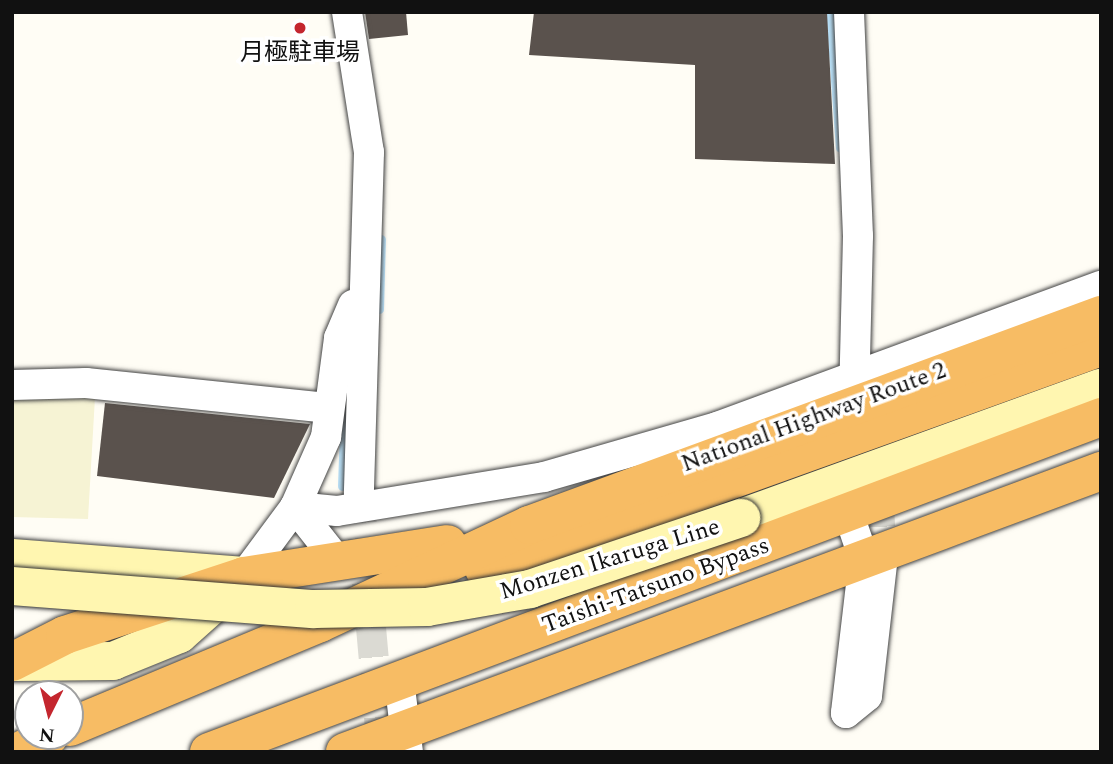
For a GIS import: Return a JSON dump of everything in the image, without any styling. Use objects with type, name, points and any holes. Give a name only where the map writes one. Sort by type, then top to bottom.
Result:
[{"type":"highway","name":"National Highway Route 2","points":[[528,525],[859,379],[1101,315]]},
{"type":"highway","points":[[320,623],[591,533],[1101,347]]},
{"type":"highway","name":"Taishi-Tatsuno Bypass","points":[[209,752],[849,515],[1101,417]]},
{"type":"highway","points":[[345,752],[407,741],[1101,471]]},
{"type":"highway","points":[[84,721],[320,623],[528,525]]},
{"type":"highway","points":[[12,662],[65,635],[244,576],[400,556],[528,525]]},
{"type":"main road","name":"Monzen Ikaruga Line","points":[[12,586],[314,609],[427,607],[530,589],[741,518],[1101,388]]},
{"type":"main road","points":[[12,558],[244,576]]},
{"type":"street","points":[[347,12],[369,152],[362,282],[359,493]]},
{"type":"street","points":[[849,12],[857,206],[859,379],[1101,286]]},
{"type":"street","points":[[244,576],[295,507],[326,437],[327,408],[339,338],[362,282]]},
{"type":"street","points":[[12,385],[86,383],[327,408]]},
{"type":"street","points":[[295,507],[337,511],[544,477],[726,437]]},
{"type":"street","points":[[295,507],[340,564]]},
{"type":"street","points":[[849,515],[873,561]]},
{"type":"street","points":[[399,680],[407,741]]},
{"type":"shaded area","points":[[95,397],[88,519],[12,517],[12,399]]},
{"type":"building","points":[[365,12],[406,12],[408,35],[369,39]]},
{"type":"building","points":[[534,12],[827,12],[835,164],[695,159],[695,65],[529,55]]},
{"type":"building","points":[[105,403],[310,424],[274,498],[97,476]]},
{"type":"waterway","points":[[830,12],[840,148]]},
{"type":"waterway","points":[[379,309],[381,239]]},
{"type":"waterway","points":[[342,486],[345,400]]},
{"type":"tunnel","points":[[874,407],[882,564]]},
{"type":"tunnel","points":[[359,493],[382,752]]},
{"type":"place","name":"月極駐車場","points":[[300,28]]}]
